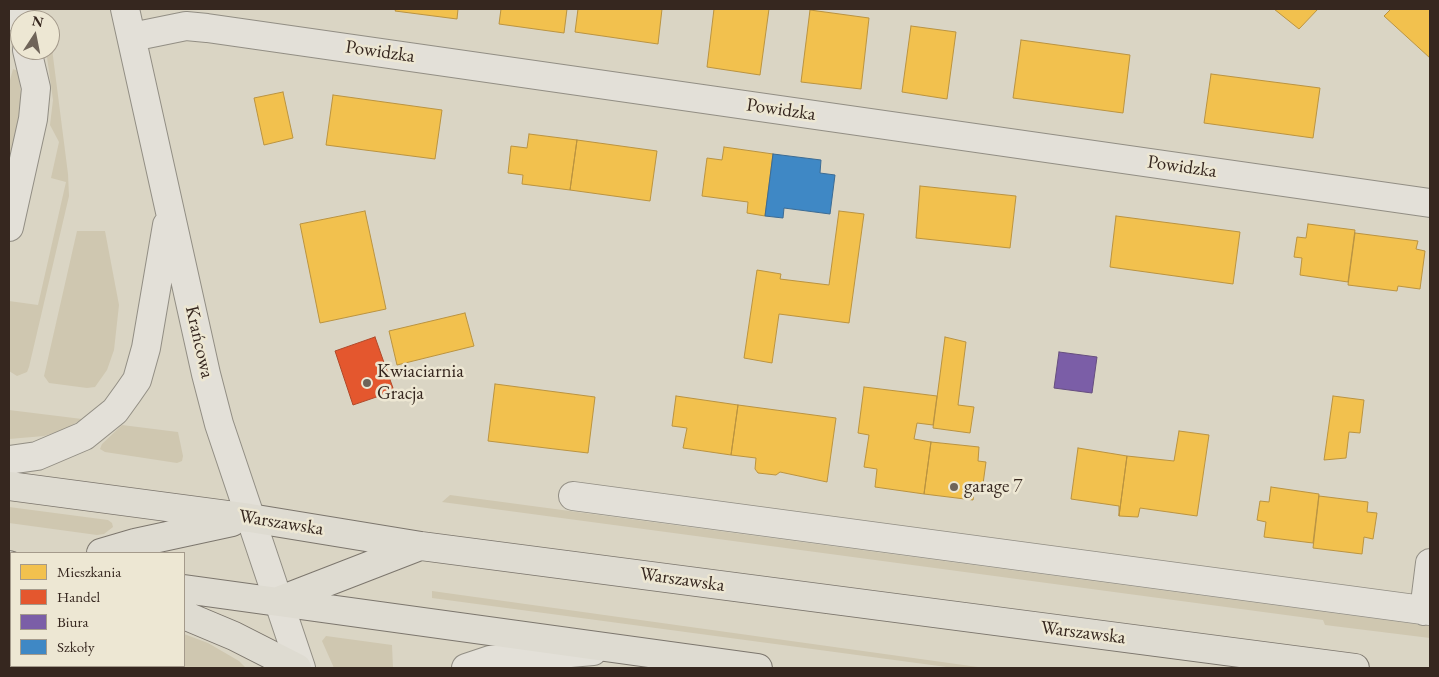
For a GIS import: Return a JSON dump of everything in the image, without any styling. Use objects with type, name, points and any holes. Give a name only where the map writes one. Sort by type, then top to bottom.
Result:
[{"type":"main road","name":"Warszawska","points":[[9,486],[250,518],[421,546],[1356,668]]},
{"type":"main road","points":[[112,499],[126,508],[134,517],[137,530],[135,543]]},
{"type":"main road","points":[[104,552],[135,543],[250,518]]},
{"type":"main road","points":[[277,602],[421,546]]},
{"type":"main road","points":[[185,589],[758,668]]},
{"type":"main road","points":[[185,614],[234,636],[297,668]]},
{"type":"street","name":"Krańcowa","points":[[125,9],[206,374],[277,602],[301,668]]},
{"type":"street","name":"Powidzka","points":[[132,37],[181,27],[207,28],[1430,203]]},
{"type":"street","points":[[9,227],[32,119],[36,88],[29,60]]},
{"type":"street","points":[[9,460],[37,456],[84,436],[115,410],[137,380],[151,324],[169,211]]},
{"type":"street","points":[[573,496],[1427,611],[1430,563]]},
{"type":"street","points":[[466,668],[490,660],[613,649]]},
{"type":"shaded area","points":[[47,60],[53,60],[68,174],[69,196],[29,367],[27,372],[17,376],[9,371],[9,301],[38,305],[66,182],[51,178],[59,142],[50,125],[53,100]]},
{"type":"shaded area","points":[[13,69],[18,71],[22,102],[21,119],[9,170],[9,84]]},
{"type":"shaded area","points":[[77,231],[105,231],[119,305],[114,350],[107,370],[95,387],[87,388],[49,383],[44,376]]},
{"type":"shaded area","points":[[9,410],[82,419],[64,430],[44,436],[9,439]]},
{"type":"shaded area","points":[[122,425],[178,432],[183,456],[182,461],[177,463],[105,452],[100,449],[102,444]]},
{"type":"shaded area","points":[[450,495],[1430,626],[1430,638],[1325,625],[1323,620],[442,502]]},
{"type":"shaded area","points":[[9,507],[108,520],[112,523],[113,527],[104,534],[97,535],[9,523]]},
{"type":"shaded area","points":[[432,591],[985,668],[954,668],[432,598]]},
{"type":"shaded area","points":[[9,606],[10,606],[10,666]]},
{"type":"shaded area","points":[[185,634],[208,643],[239,661],[246,668],[16,667],[185,667]]},
{"type":"shaded area","points":[[326,636],[392,645],[393,668],[334,668],[322,641]]},
{"type":"building: Mieszkania","points":[[396,9],[458,9],[457,19],[395,11]]},
{"type":"building: Mieszkania","points":[[501,9],[567,9],[564,33],[499,24]]},
{"type":"building: Mieszkania","points":[[578,9],[662,9],[658,44],[575,32]]},
{"type":"building: Mieszkania","points":[[714,9],[769,9],[760,75],[707,67]]},
{"type":"building: Mieszkania","points":[[1274,9],[1318,9],[1299,29]]},
{"type":"building: Mieszkania","points":[[1391,9],[1430,9],[1430,58],[1384,16]]},
{"type":"building: Mieszkania","points":[[810,10],[869,18],[861,89],[801,82]]},
{"type":"building: Mieszkania","points":[[911,26],[956,32],[947,99],[902,92]]},
{"type":"building: Mieszkania","points":[[1021,40],[1130,55],[1123,113],[1013,98]]},
{"type":"building: Mieszkania","points":[[1211,74],[1320,88],[1313,138],[1204,123]]},
{"type":"building: Mieszkania","points":[[283,92],[293,138],[264,145],[254,98]]},
{"type":"building: Mieszkania","points":[[333,95],[442,110],[435,159],[326,145]]},
{"type":"building: Mieszkania","points":[[529,134],[577,140],[570,190],[522,184],[523,175],[508,173],[511,146],[527,148]]},
{"type":"building: Mieszkania","points":[[577,140],[657,151],[650,201],[570,190]]},
{"type":"building: Mieszkania","points":[[724,147],[773,154],[765,216],[747,213],[748,202],[702,196],[707,158],[722,160]]},
{"type":"building: Mieszkania","points":[[920,186],[1016,196],[1010,248],[916,238]]},
{"type":"building: Mieszkania","points":[[365,211],[386,309],[320,323],[300,224]]},
{"type":"building: Mieszkania","points":[[839,211],[864,214],[849,323],[779,314],[772,363],[744,358],[757,270],[781,274],[780,279],[829,285]]},
{"type":"building: Mieszkania","points":[[1116,216],[1240,232],[1233,284],[1110,267]]},
{"type":"building: Mieszkania","points":[[1308,224],[1355,230],[1348,282],[1300,275],[1302,258],[1294,257],[1297,237],[1306,238]]},
{"type":"building: Mieszkania","points":[[1355,233],[1418,241],[1416,249],[1425,251],[1420,289],[1398,286],[1397,291],[1348,285]]},
{"type":"building: Mieszkania","points":[[465,313],[474,346],[397,365],[389,331]]},
{"type":"building: Mieszkania","points":[[945,337],[966,342],[958,405],[974,407],[970,433],[933,428]]},
{"type":"building: Mieszkania","points":[[495,384],[595,397],[588,453],[488,441]]},
{"type":"building: Mieszkania","points":[[864,387],[937,396],[933,425],[917,423],[914,439],[931,442],[924,494],[875,487],[877,469],[864,467],[869,435],[858,433]]},
{"type":"building: Mieszkania","points":[[676,396],[738,405],[731,455],[683,448],[687,428],[672,426]]},
{"type":"building: Mieszkania","points":[[1333,396],[1364,400],[1360,433],[1349,432],[1346,458],[1324,460]]},
{"type":"building: Mieszkania","points":[[738,405],[836,418],[827,482],[780,472],[776,475],[758,473],[755,469],[756,458],[731,455]]},
{"type":"building: Mieszkania","points":[[1179,431],[1209,435],[1197,516],[1140,508],[1138,517],[1119,516],[1127,456],[1174,461]]},
{"type":"building: Mieszkania","points":[[931,442],[979,447],[978,461],[986,462],[983,484],[975,483],[973,500],[924,494]]},
{"type":"building: Mieszkania","points":[[1078,448],[1127,456],[1119,516],[1119,506],[1071,499]]},
{"type":"building: Mieszkania","points":[[1271,487],[1319,494],[1313,543],[1264,537],[1266,522],[1257,520],[1260,501],[1269,502]]},
{"type":"building: Mieszkania","points":[[1319,496],[1368,502],[1367,512],[1377,513],[1373,539],[1364,537],[1362,554],[1313,548]]},
{"type":"building: Handel","points":[[375,337],[394,391],[353,405],[335,351]]},
{"type":"building: Biura","points":[[1059,352],[1097,357],[1092,393],[1054,388]]},
{"type":"building: Szkoły","points":[[773,154],[821,160],[820,173],[835,175],[830,214],[784,208],[783,218],[765,216]]},
{"type":"place","name":"Kwiaciarnia Gracja","points":[[367,383]]},
{"type":"place","name":"garage 7","points":[[954,487]]}]
